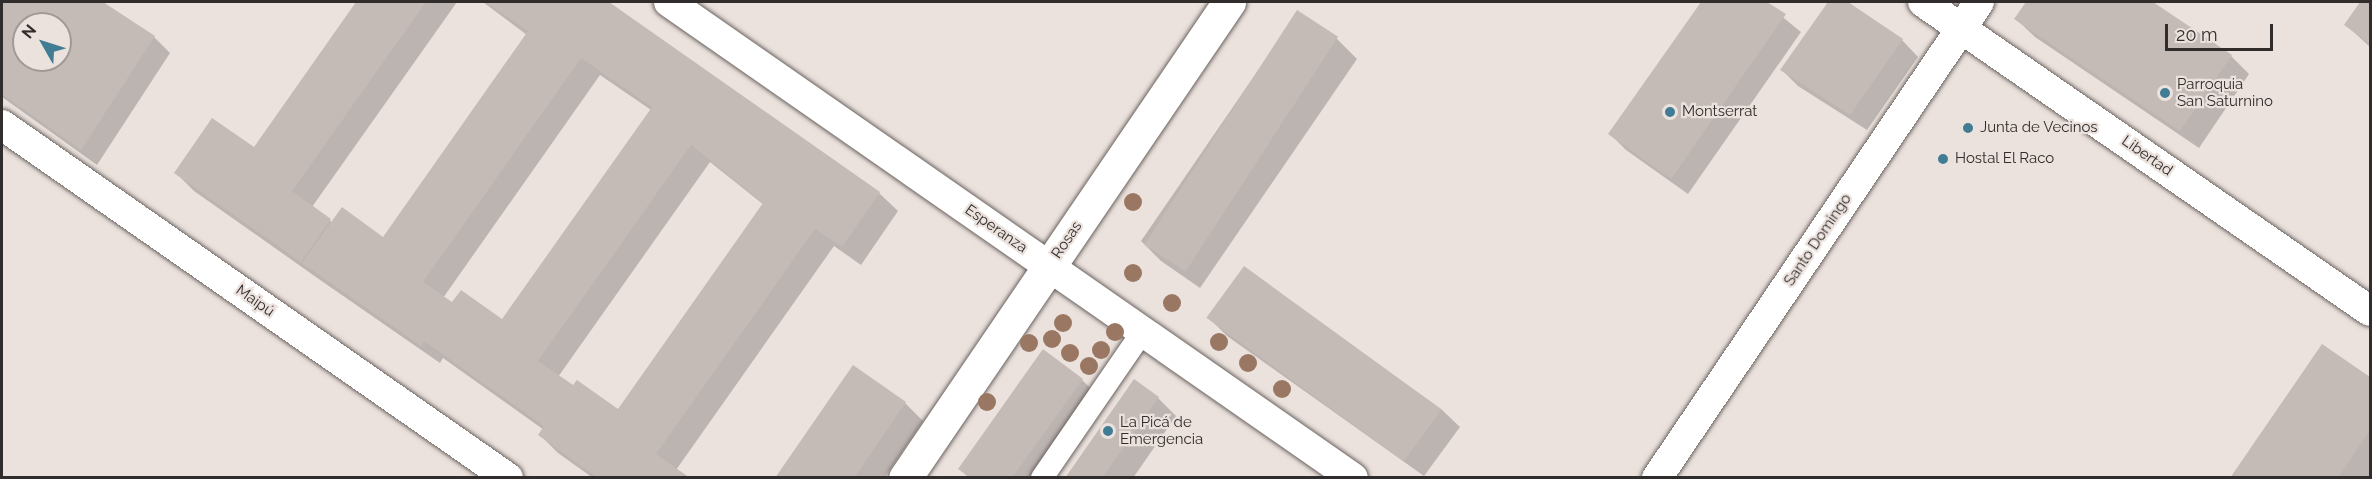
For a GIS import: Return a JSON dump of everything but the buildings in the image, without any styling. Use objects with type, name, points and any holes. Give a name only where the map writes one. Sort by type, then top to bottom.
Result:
[{"type":"street","name":"Esperanza","points":[[669,2],[1353,477]]},
{"type":"street","name":"Rosas","points":[[905,477],[1229,2]]},
{"type":"street","name":"Libertad","points":[[1923,2],[2370,311]]},
{"type":"street","name":"Santo Domingo","points":[[1657,477],[1979,2]]},
{"type":"street","name":"Maipú","points":[[2,125],[508,477]]},
{"type":"street","points":[[1042,477],[1143,331]]},
{"type":"place","name":"Parroquia San Saturnino","points":[[2165,93]]},
{"type":"place","name":"Montserrat","points":[[1670,112]]},
{"type":"place","name":"Junta de Vecinos","points":[[1968,128]]},
{"type":"place","name":"Hostal El Raco","points":[[1943,159]]},
{"type":"place","name":"La Picá de Emergencia","points":[[1108,431]]}]
